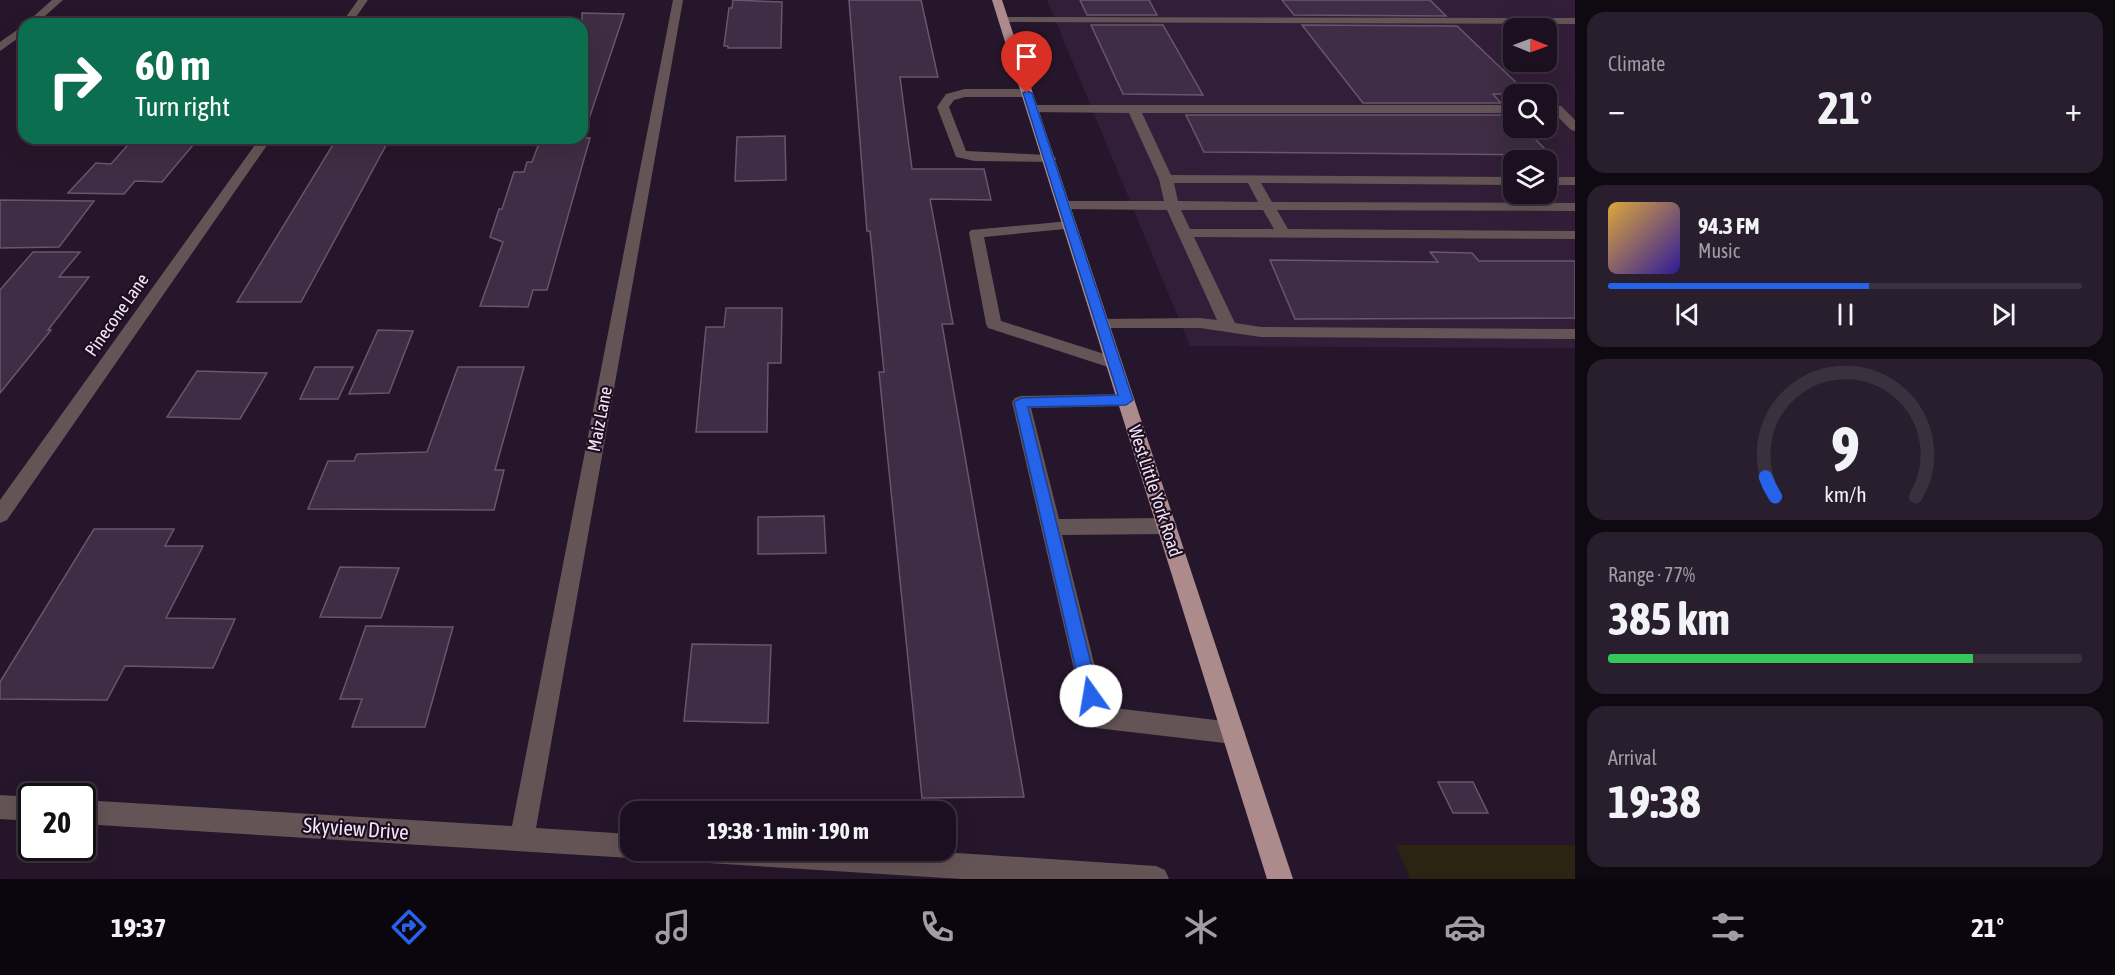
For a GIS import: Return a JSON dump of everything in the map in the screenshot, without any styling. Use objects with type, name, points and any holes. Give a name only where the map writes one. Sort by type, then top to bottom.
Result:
[{"type":"main road","name":"West Little York Road","points":[[997,0],[1280,879]]},
{"type":"street","points":[[36,18],[58,0]]},
{"type":"street","points":[[350,18],[363,0]]},
{"type":"street","name":"Maiz Lane","points":[[522,839],[678,0]]},
{"type":"street","points":[[1004,20],[1575,21]]},
{"type":"street","points":[[0,48],[18,33]]},
{"type":"street","points":[[1027,93],[966,93],[950,97],[944,107],[961,154],[975,157],[1048,159]]},
{"type":"street","points":[[1032,109],[1503,109]]},
{"type":"street","points":[[1134,109],[1166,179],[1172,205],[1229,327]]},
{"type":"street","points":[[1557,109],[1575,127]]},
{"type":"street","name":"Pinecone Lane","points":[[0,515],[262,144]]},
{"type":"street","points":[[1166,179],[1503,180]]},
{"type":"street","points":[[1252,179],[1283,233]]},
{"type":"street","points":[[1557,181],[1575,181]]},
{"type":"street","points":[[1063,205],[1575,207]]},
{"type":"street","points":[[1070,225],[976,233],[994,324],[1114,363]]},
{"type":"street","points":[[1185,233],[1575,235]]},
{"type":"street","points":[[1101,324],[1200,323],[1261,332],[1575,334]]},
{"type":"street","points":[[1126,400],[1021,402],[1096,717],[1233,733]]},
{"type":"street","points":[[1050,526],[1167,526]]},
{"type":"street","points":[[0,807],[18,808]]},
{"type":"street","name":"Skyview Drive","points":[[96,813],[620,845]]},
{"type":"street","points":[[878,861],[1156,879]]},
{"type":"shaded area","points":[[1047,0],[1575,0],[1575,348],[1190,346]]},
{"type":"shaded area","points":[[1396,845],[1575,845],[1575,879],[1410,879]]},
{"type":"building","points":[[733,0],[782,2],[781,48],[728,48],[724,46],[729,8],[732,8]]},
{"type":"building","points":[[849,0],[921,0],[938,77],[900,77],[912,169],[984,169],[991,200],[930,199],[953,324],[942,324],[1024,797],[922,798],[879,372],[884,372],[870,231],[867,231]]},
{"type":"building","points":[[1080,0],[1149,0],[1157,15],[1087,15]]},
{"type":"building","points":[[1282,0],[1430,0],[1446,16],[1294,15]]},
{"type":"building","points":[[582,13],[624,14],[588,122],[588,18],[582,18]]},
{"type":"building","points":[[1091,25],[1163,25],[1203,95],[1123,94]]},
{"type":"building","points":[[1302,25],[1457,26],[1518,84],[1503,84],[1503,94],[1493,94],[1501,103],[1363,103]]},
{"type":"building","points":[[1186,115],[1503,115],[1503,138],[1534,138],[1546,150],[1503,150],[1503,155],[1204,152]]},
{"type":"building","points":[[785,136],[786,180],[735,181],[737,137]]},
{"type":"building","points":[[588,138],[590,138],[547,290],[533,290],[528,307],[480,306],[503,242],[490,237],[499,209],[502,209],[514,172],[524,172],[527,162],[532,162],[539,144],[588,144]]},
{"type":"building","points":[[129,144],[194,144],[162,182],[135,181],[124,194],[68,193],[96,163],[111,164]]},
{"type":"building","points":[[333,144],[387,144],[301,302],[237,302]]},
{"type":"building","points":[[0,200],[94,201],[59,247],[0,248]]},
{"type":"building","points":[[33,252],[80,252],[59,277],[89,277],[48,330],[51,330],[0,393],[0,290]]},
{"type":"building","points":[[1430,252],[1472,253],[1479,261],[1575,261],[1575,318],[1295,319],[1270,260],[1438,262]]},
{"type":"building","points":[[726,308],[782,308],[781,363],[768,363],[767,432],[696,432],[706,327],[724,327]]},
{"type":"building","points":[[378,330],[413,331],[389,393],[349,394]]},
{"type":"building","points":[[315,367],[353,367],[338,399],[300,399]]},
{"type":"building","points":[[458,367],[524,367],[495,470],[504,470],[494,510],[308,509],[328,461],[354,461],[357,454],[427,452]]},
{"type":"building","points":[[197,371],[267,373],[240,419],[167,417]]},
{"type":"building","points":[[824,516],[826,553],[758,554],[758,517]]},
{"type":"building","points":[[94,529],[174,529],[165,546],[203,546],[166,618],[235,619],[213,668],[125,666],[107,700],[0,699],[0,682]]},
{"type":"building","points":[[340,567],[399,568],[381,618],[320,617]]},
{"type":"building","points":[[366,626],[453,627],[425,727],[352,727],[362,699],[340,699]]},
{"type":"building","points":[[692,644],[771,645],[768,723],[684,721]]},
{"type":"building","points":[[1438,782],[1473,782],[1488,813],[1453,813]]},
{"type":"route","points":[[1027,93],[1126,400],[1021,402],[1091,696]]}]
